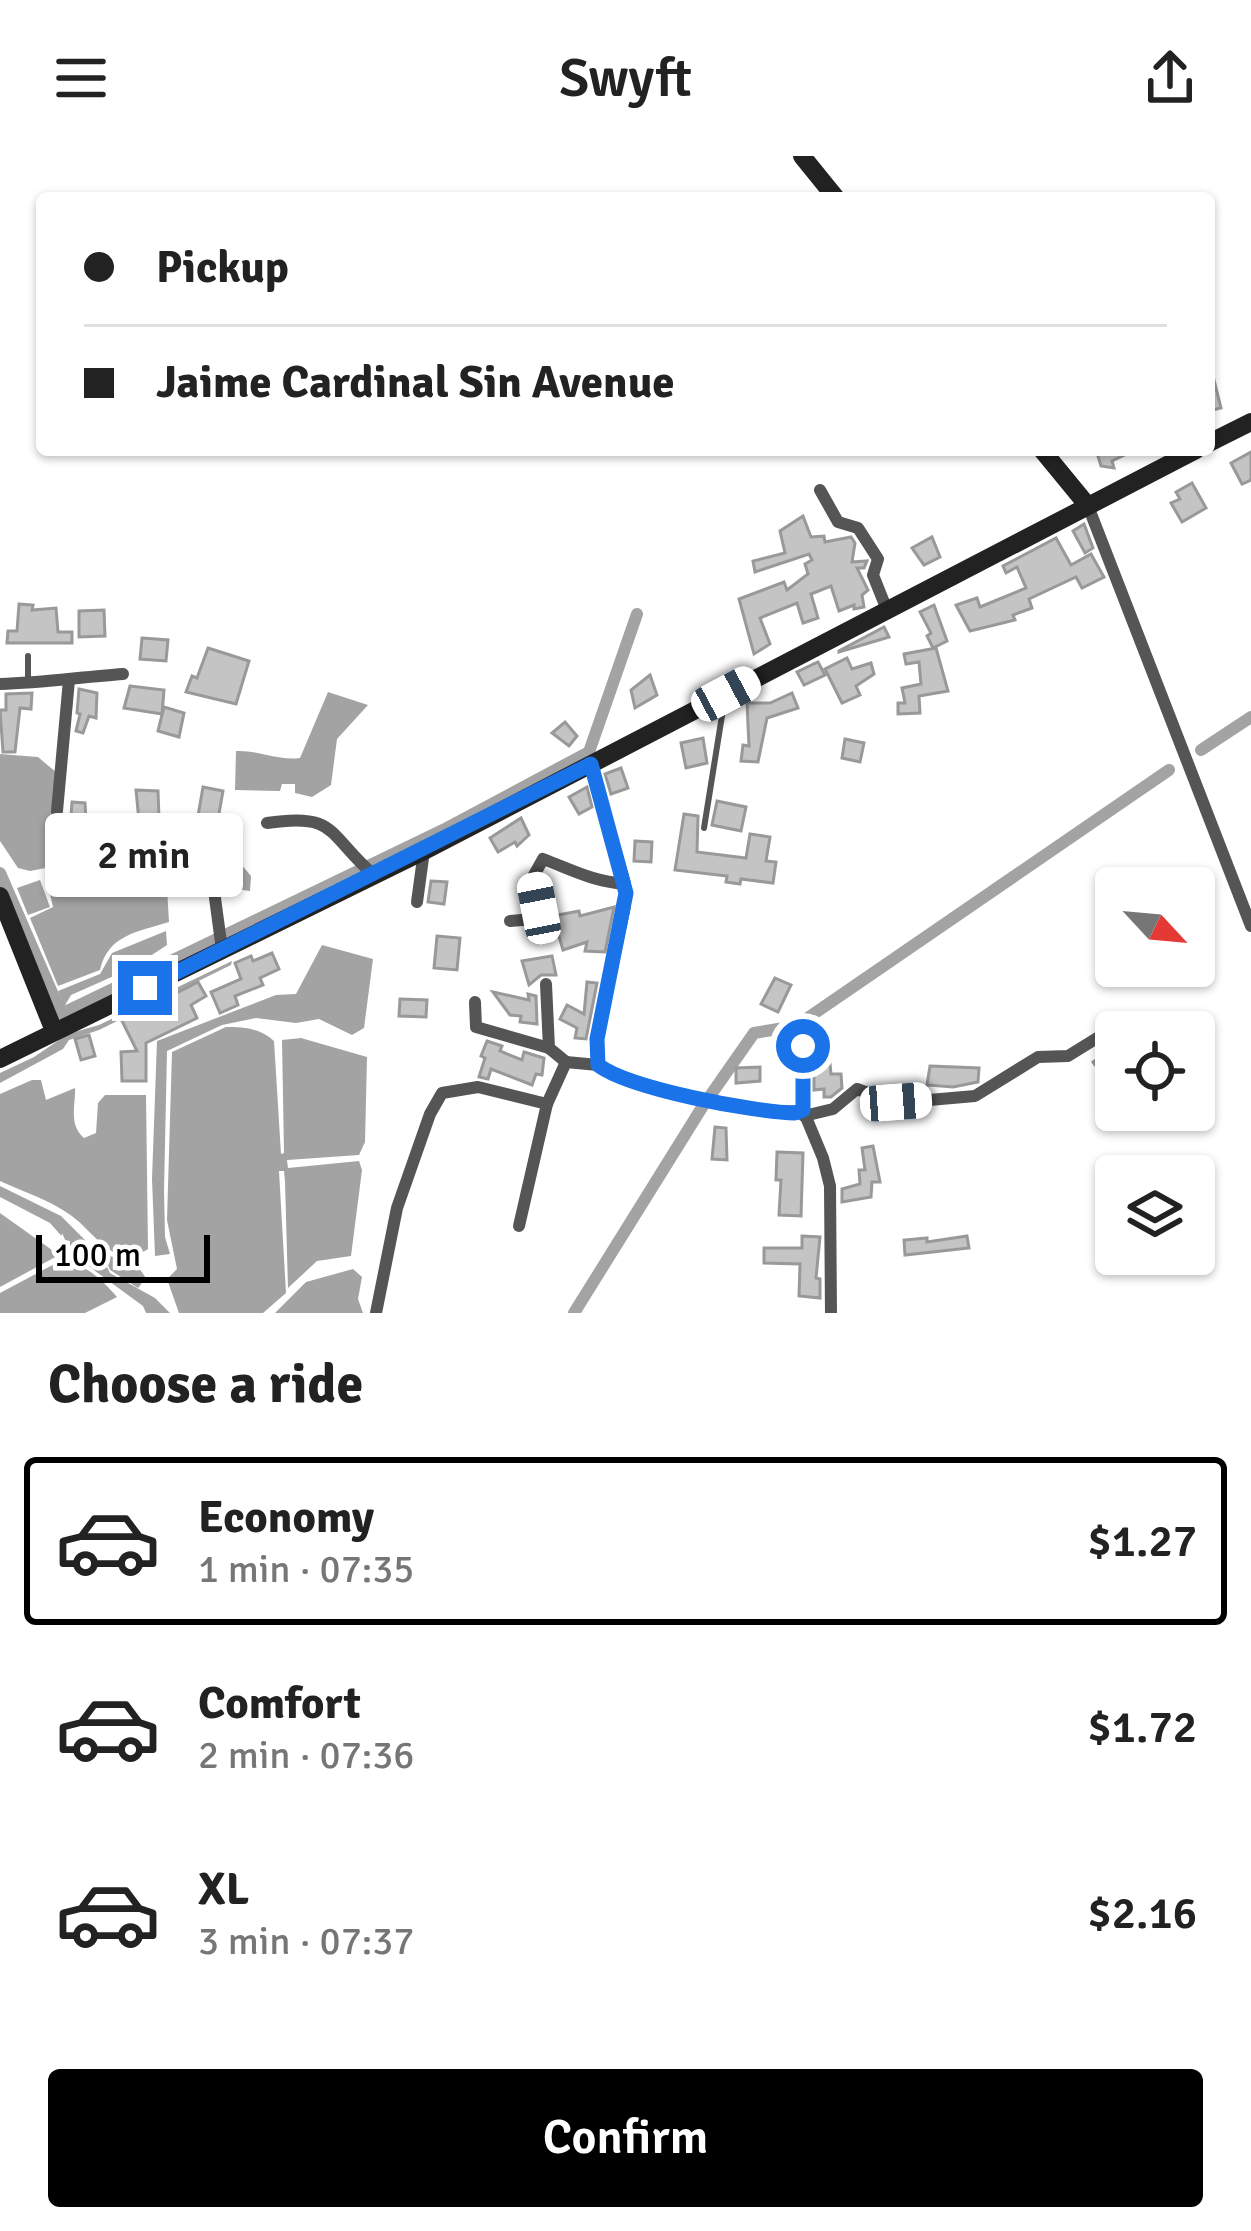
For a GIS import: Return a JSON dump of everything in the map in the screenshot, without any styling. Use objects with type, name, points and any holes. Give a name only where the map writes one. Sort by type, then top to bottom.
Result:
[{"type":"main road","points":[[802,156],[831,192]]},
{"type":"main road","points":[[1215,440],[1251,422]]},
{"type":"main road","points":[[1047,456],[1088,506]]},
{"type":"main road","points":[[0,1058],[424,851],[1184,456]]},
{"type":"main road","points":[[0,896],[54,1031]]},
{"type":"street","points":[[820,490],[838,522],[858,528],[878,560],[873,574],[887,610]]},
{"type":"street","points":[[1088,506],[1251,926]]},
{"type":"street","points":[[0,684],[123,674]]},
{"type":"street","points":[[57,811],[70,680]]},
{"type":"street","points":[[591,764],[625,884],[625,906],[597,1039],[598,1065]]},
{"type":"street","points":[[267,823],[303,817],[315,820],[329,828],[374,875]]},
{"type":"street","points":[[417,902],[424,851]]},
{"type":"street","points":[[110,858],[218,869],[215,898],[221,949]]},
{"type":"street","points":[[510,922],[538,915],[533,877],[544,860],[576,870],[592,881],[625,884]]},
{"type":"street","points":[[546,983],[549,1048]]},
{"type":"street","points":[[475,1002],[476,1027],[549,1048],[566,1062],[598,1065],[622,1079],[779,1112],[833,1109],[857,1089],[896,1102],[975,1096],[1038,1057],[1068,1056],[1095,1039]]},
{"type":"street","points":[[803,1046],[803,1113],[830,1186],[831,1313]]},
{"type":"street","points":[[519,1226],[548,1104],[566,1062]]},
{"type":"street","points":[[376,1313],[397,1208],[442,1093],[478,1087],[548,1104]]},
{"type":"lane","points":[[28,656],[28,683]]},
{"type":"lane","points":[[704,828],[726,694]]},
{"type":"shaded area","points":[[328,692],[368,705],[337,739],[331,785],[312,797],[295,793],[295,784],[282,784],[280,791],[235,790],[236,751],[300,758]]},
{"type":"shaded area","points":[[0,754],[38,757],[57,773],[56,866],[30,871],[18,868],[0,841]]},
{"type":"shaded area","points":[[229,850],[251,876],[250,891],[235,889],[228,881]]},
{"type":"shaded area","points":[[80,871],[86,881],[167,888],[169,922],[117,942],[100,970],[58,986],[30,918],[53,907],[46,877]]},
{"type":"shaded area","points":[[40,880],[50,907],[28,915],[17,888]]},
{"type":"shaded area","points":[[166,931],[167,945],[132,968],[71,995],[64,1007],[58,991],[100,974],[112,953]]},
{"type":"shaded area","points":[[322,945],[373,959],[364,1028],[352,1035],[319,1019],[296,1023],[256,1018],[222,1025],[167,1051],[164,1190],[170,1254],[155,1256],[152,1179],[157,1041],[276,995],[296,994]]},
{"type":"shaded area","points":[[232,961],[99,1030],[69,1040],[63,1049],[0,1083],[0,1073],[68,1034],[99,1025]]},
{"type":"shaded area","points":[[226,1027],[252,1029],[274,1041],[281,1154],[282,1040],[301,1038],[367,1057],[365,1142],[359,1155],[287,1160],[288,1168],[359,1161],[362,1170],[351,1256],[317,1261],[288,1288],[285,1182],[284,1171],[279,1171],[286,1293],[263,1313],[179,1313],[167,1279],[177,1269],[167,1220],[172,1052]]},
{"type":"shaded area","points":[[41,1080],[46,1100],[75,1088],[74,1120],[84,1138],[96,1133],[98,1103],[105,1095],[146,1095],[148,1249],[136,1255],[114,1253],[61,1209],[0,1181],[0,1094]]},
{"type":"shaded area","points":[[0,1186],[61,1216],[102,1257],[110,1273],[155,1298],[170,1313],[146,1313],[87,1265],[50,1223],[0,1197]]},
{"type":"shaded area","points":[[0,1213],[59,1255],[0,1287]]},
{"type":"shaded area","points":[[110,1256],[136,1264],[146,1278],[138,1288],[110,1270],[106,1260]]},
{"type":"shaded area","points":[[60,1261],[84,1268],[117,1297],[85,1313],[0,1313],[0,1293]]},
{"type":"shaded area","points":[[353,1269],[362,1277],[358,1299],[363,1313],[275,1313],[306,1282]]},
{"type":"building","points":[[1251,452],[1251,480],[1242,484],[1231,463]]},
{"type":"building","points":[[1098,456],[1122,456],[1112,461],[1114,468],[1101,466]]},
{"type":"building","points":[[1192,483],[1206,508],[1182,522],[1171,503],[1180,499],[1176,492]]},
{"type":"building","points":[[803,516],[811,537],[824,536],[825,542],[851,537],[855,543],[852,562],[867,561],[864,568],[857,568],[868,590],[862,595],[864,607],[839,611],[831,586],[811,594],[818,618],[803,623],[797,603],[760,618],[770,644],[754,654],[739,599],[784,582],[787,590],[808,574],[809,554],[755,572],[753,561],[785,553],[780,531]]},
{"type":"building","points":[[1084,524],[1093,548],[1085,553],[1073,531]]},
{"type":"building","points":[[932,537],[940,557],[924,565],[912,548]]},
{"type":"building","points":[[1056,538],[1071,565],[1091,554],[1104,577],[1082,588],[1076,577],[1029,599],[1032,608],[1013,615],[1015,620],[970,631],[956,605],[977,598],[980,607],[1026,588],[1017,567],[1006,573],[1003,566]]},
{"type":"building","points":[[19,604],[33,605],[32,610],[56,608],[58,632],[72,632],[72,643],[7,643],[8,631],[17,631]]},
{"type":"building","points":[[934,605],[947,641],[933,648],[920,612]]},
{"type":"building","points":[[104,610],[105,636],[79,637],[79,611]]},
{"type":"building","points":[[884,627],[889,637],[839,652],[839,651]]},
{"type":"building","points":[[142,638],[168,640],[166,661],[140,659]]},
{"type":"building","points":[[208,648],[249,661],[236,704],[186,692]]},
{"type":"building","points":[[936,648],[948,691],[919,696],[920,713],[898,714],[898,703],[905,703],[902,688],[921,684],[919,662],[906,664],[904,654]]},
{"type":"building","points":[[847,658],[852,669],[871,663],[874,674],[856,686],[860,695],[842,703],[825,669]]},
{"type":"building","points":[[818,662],[825,675],[804,685],[797,672]]},
{"type":"building","points":[[650,675],[657,695],[635,708],[631,690]]},
{"type":"building","points":[[130,686],[164,690],[162,714],[124,708]]},
{"type":"building","points":[[79,689],[97,693],[96,718],[89,716],[83,733],[76,731]]},
{"type":"building","points":[[32,693],[31,709],[20,708],[15,752],[3,752],[0,710],[6,710],[6,694]]},
{"type":"building","points":[[792,693],[798,708],[767,718],[758,762],[741,761],[743,745],[749,746],[747,703],[770,703]]},
{"type":"building","points":[[164,707],[184,713],[179,737],[158,731]]},
{"type":"building","points":[[565,722],[577,736],[569,746],[552,733]]},
{"type":"building","points":[[703,738],[707,763],[686,768],[681,743]]},
{"type":"building","points":[[845,739],[864,743],[860,762],[842,758]]},
{"type":"building","points":[[621,768],[628,788],[611,794],[605,774]]},
{"type":"building","points":[[203,787],[223,791],[218,819],[198,816]]},
{"type":"building","points":[[587,787],[592,807],[579,814],[569,797]]},
{"type":"building","points":[[136,790],[158,791],[160,845],[179,846],[178,854],[147,851],[148,831],[140,831]]},
{"type":"building","points":[[717,801],[746,807],[741,831],[712,825]]},
{"type":"building","points":[[72,802],[85,803],[86,820],[85,849],[75,866],[95,870],[95,874],[57,875],[60,846],[69,845]]},
{"type":"building","points":[[684,814],[698,816],[697,852],[746,858],[750,834],[770,837],[766,861],[776,862],[773,883],[741,879],[740,884],[726,882],[727,876],[675,870]]},
{"type":"building","points":[[521,818],[529,835],[517,846],[515,842],[498,852],[490,838]]},
{"type":"building","points":[[197,839],[220,842],[217,858],[195,856]]},
{"type":"building","points":[[635,841],[652,842],[651,862],[634,861]]},
{"type":"building","points":[[431,881],[447,882],[444,904],[428,902]]},
{"type":"building","points":[[614,907],[605,952],[585,951],[587,942],[563,950],[553,916],[579,911],[580,916]]},
{"type":"building","points":[[437,936],[460,938],[457,970],[434,968]]},
{"type":"building","points":[[272,953],[279,969],[260,978],[263,985],[235,996],[238,1005],[220,1013],[211,992],[241,979],[235,963]]},
{"type":"building","points":[[552,956],[556,975],[541,975],[529,985],[522,961]]},
{"type":"building","points":[[775,978],[791,985],[778,1012],[761,1004]]},
{"type":"building","points":[[198,982],[206,996],[191,1005],[197,1018],[146,1043],[146,1081],[122,1081],[121,1052],[137,1051],[122,1021]]},
{"type":"building","points":[[587,982],[597,983],[586,1039],[575,1038],[577,1028],[560,1019],[567,1005],[584,1014]]},
{"type":"building","points":[[493,992],[529,1000],[528,994],[536,996],[537,1024],[510,1015]]},
{"type":"building","points":[[400,999],[427,1000],[426,1017],[399,1016]]},
{"type":"building","points":[[89,1035],[95,1056],[81,1060],[75,1039]]},
{"type":"building","points":[[487,1041],[522,1060],[524,1052],[544,1058],[542,1075],[536,1074],[532,1085],[491,1069],[488,1079],[479,1077]]},
{"type":"building","points":[[830,1063],[831,1074],[841,1074],[842,1088],[831,1097],[824,1097],[824,1089],[814,1090],[814,1065]]},
{"type":"building","points":[[930,1066],[979,1068],[978,1082],[927,1085]]},
{"type":"building","points":[[760,1067],[760,1081],[736,1083],[736,1068]]},
{"type":"building","points":[[715,1127],[726,1128],[727,1160],[712,1159]]},
{"type":"building","points":[[873,1146],[880,1182],[872,1182],[871,1197],[842,1202],[842,1189],[860,1184],[859,1170],[865,1170],[862,1148]]},
{"type":"building","points":[[777,1152],[803,1153],[801,1216],[779,1215]]},
{"type":"building","points":[[802,1236],[820,1237],[816,1278],[820,1279],[820,1298],[799,1296],[800,1264],[764,1263],[764,1248],[802,1248]]},
{"type":"building","points":[[967,1236],[969,1248],[905,1255],[904,1240]]},
{"type":"waterway","points":[[61,1014],[443,830],[589,752],[637,614]]},
{"type":"waterway","points":[[1201,750],[1251,717]]},
{"type":"waterway","points":[[710,1096],[754,1033],[796,1026],[1169,770]]},
{"type":"waterway","points":[[0,873],[63,1018]]},
{"type":"waterway","points":[[574,1313],[706,1101]]},
{"type":"route","points":[[145,988],[591,764],[626,893],[597,1039],[598,1065],[622,1079],[795,1113],[803,1110],[803,1046]]}]
